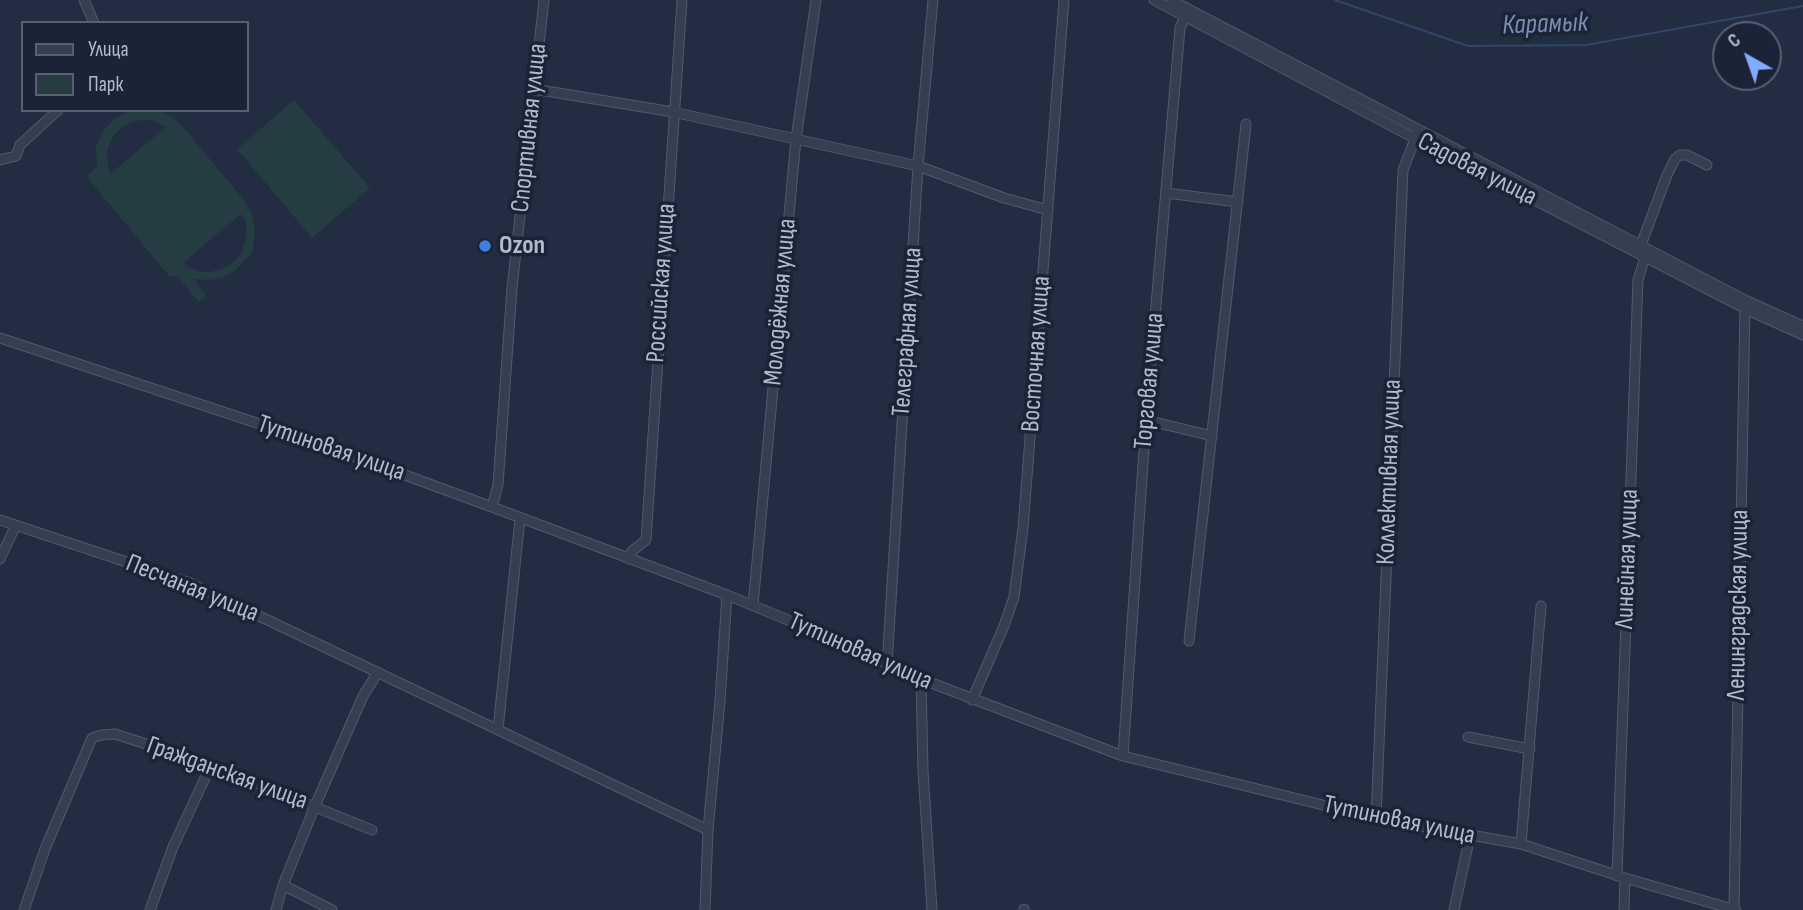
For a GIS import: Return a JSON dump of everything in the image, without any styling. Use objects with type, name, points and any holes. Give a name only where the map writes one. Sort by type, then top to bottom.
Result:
[{"type":"street","points":[[84,0],[93,21]]},
{"type":"street","name":"Спортивная улица","points":[[492,507],[498,485],[512,288],[544,0]]},
{"type":"street","name":"Российская улица","points":[[629,559],[632,551],[646,540],[681,0]]},
{"type":"street","name":"Молодёжная улица","points":[[753,605],[796,139],[816,0]]},
{"type":"street","name":"Телеграфная улица","points":[[887,665],[918,166],[933,0]]},
{"type":"street","name":"Восточная улица","points":[[972,700],[1014,597],[1023,528],[1064,0]]},
{"type":"street","name":"Садовая улица","points":[[1154,0],[1186,12],[1645,257],[1745,304],[1803,326]]},
{"type":"street","name":"Садовая улица","points":[[1171,0],[1186,12]]},
{"type":"street","name":"Торговая улица","points":[[1123,756],[1146,419],[1180,28],[1186,12]]},
{"type":"street","points":[[534,89],[673,112],[918,166],[1004,198],[1048,211]]},
{"type":"street","points":[[0,160],[16,156],[20,145],[56,112]]},
{"type":"street","points":[[1189,641],[1247,124]]},
{"type":"street","name":"Садовая улица","points":[[1417,134],[1641,245],[1803,335]]},
{"type":"street","name":"Коллективная улица","points":[[1376,818],[1403,170],[1417,134]]},
{"type":"street","points":[[1645,257],[1641,245],[1675,159],[1687,155],[1707,165]]},
{"type":"street","points":[[1166,193],[1238,202]]},
{"type":"street","name":"Линейная улица","points":[[1624,910],[1621,877],[1638,280],[1645,257]]},
{"type":"street","name":"Ленинградская улица","points":[[1735,910],[1745,304]]},
{"type":"street","name":"Тутиновая улица","points":[[0,338],[326,446],[492,507],[753,605],[921,680],[1123,756],[1376,818],[1521,844],[1735,910]]},
{"type":"street","points":[[1146,419],[1212,436]]},
{"type":"street","points":[[498,729],[520,519]]},
{"type":"street","name":"Песчаная улица","points":[[0,520],[190,583],[708,830]]},
{"type":"street","points":[[0,559],[16,525]]},
{"type":"street","points":[[705,910],[708,830],[727,595]]},
{"type":"street","points":[[1521,844],[1541,606]]},
{"type":"street","points":[[276,910],[283,885],[315,806],[363,696],[378,672]]},
{"type":"street","points":[[921,680],[923,771],[932,910]]},
{"type":"street","name":"Гражданская улица","points":[[24,910],[45,849],[92,738],[102,735],[115,734],[211,765],[372,830]]},
{"type":"street","points":[[1468,737],[1530,749]]},
{"type":"street","points":[[150,910],[173,847],[211,765]]},
{"type":"street","points":[[1454,910],[1470,836]]},
{"type":"street","points":[[283,885],[332,910]]},
{"type":"green space","points":[[294,100],[370,188],[312,238],[237,149]]},
{"type":"green space","points":[[127,112],[162,112],[172,117],[245,201],[252,214],[255,229],[253,251],[237,269],[224,277],[194,279],[206,296],[199,302],[178,277],[169,276],[86,176],[97,167],[96,146],[103,131],[113,120]],"holes":[[[155,121],[166,127],[110,174],[107,160],[113,137],[131,122]],[[241,214],[247,230],[245,242],[241,254],[232,263],[210,272],[186,266],[184,262]]]},
{"type":"waterway","name":"Карамык","points":[[1335,0],[1468,46],[1586,45],[1803,6]]},
{"type":"place","name":"Ozon","points":[[485,246]]}]
